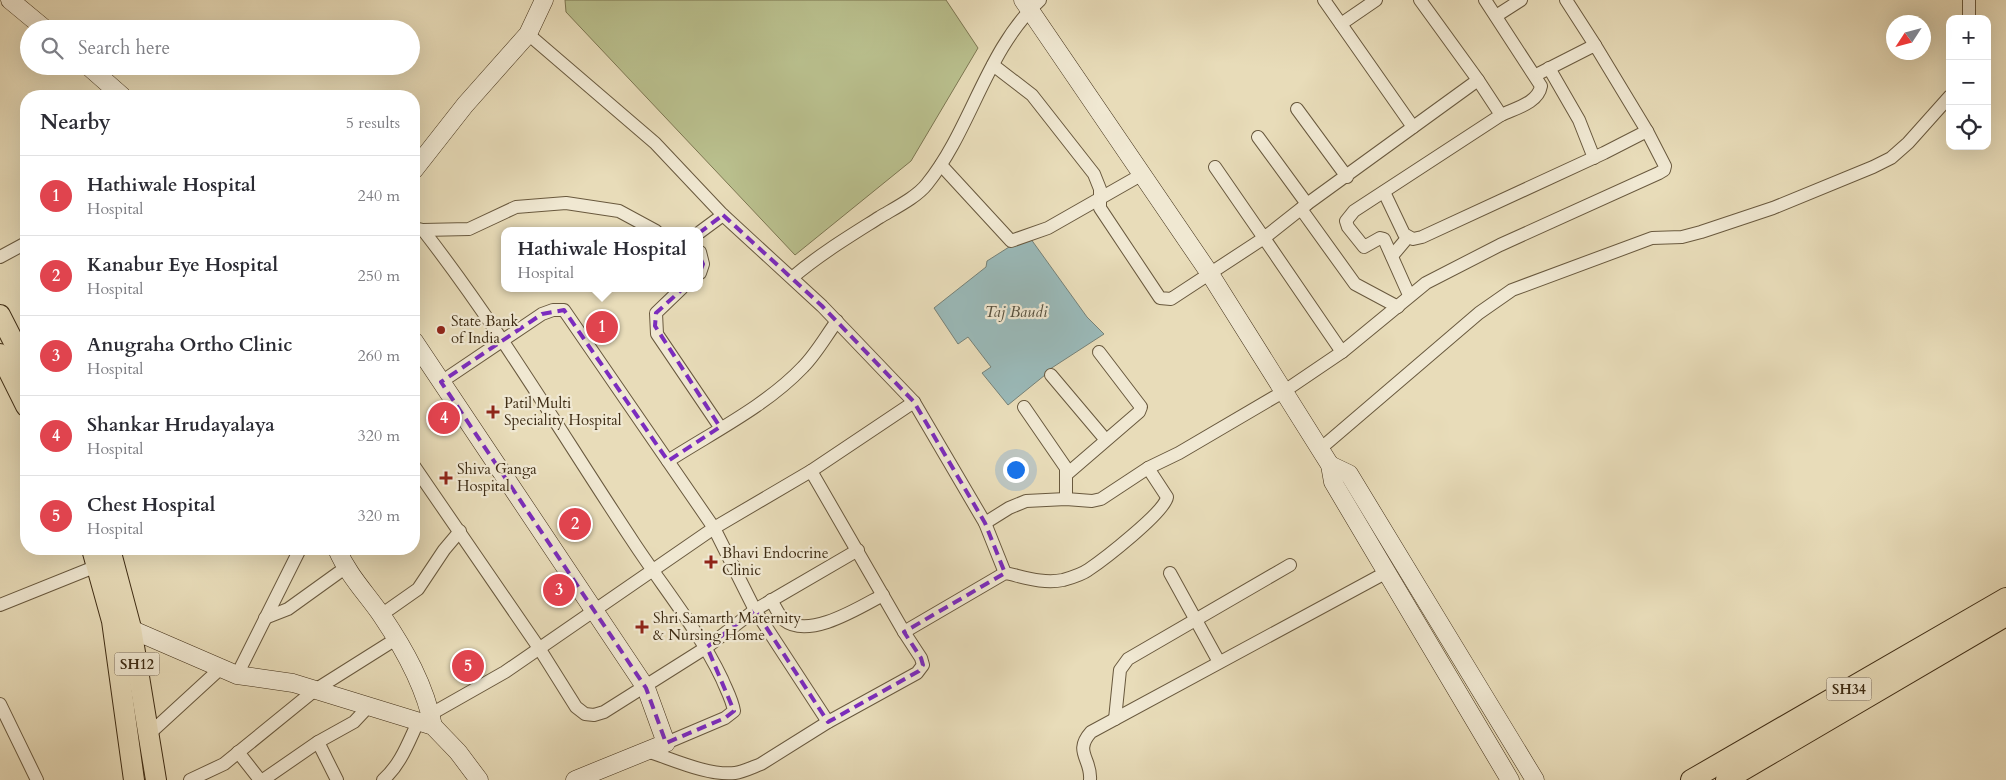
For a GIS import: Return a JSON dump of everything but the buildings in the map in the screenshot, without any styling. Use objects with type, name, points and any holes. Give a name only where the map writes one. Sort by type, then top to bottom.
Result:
[{"type":"main road","points":[[0,315],[20,354]]},
{"type":"main road","points":[[0,354],[20,394]]},
{"type":"main road","name":"SH12","points":[[112,555],[131,628],[156,780]]},
{"type":"main road","name":"SH12","points":[[95,557],[112,621],[134,780]]},
{"type":"main road","name":"SH34","points":[[1726,780],[2006,598]]},
{"type":"main road","name":"SH34","points":[[1691,780],[2006,616]]},
{"type":"street","points":[[10,0],[34,20]]},
{"type":"street","points":[[420,162],[465,105],[528,34],[544,0]]},
{"type":"street","points":[[1324,0],[1413,127]]},
{"type":"street","points":[[1341,24],[1376,0]]},
{"type":"street","points":[[1420,0],[1501,115]]},
{"type":"street","points":[[1409,295],[1384,239],[1380,238],[1368,247],[1364,247],[1346,222],[1354,211],[1501,115],[1535,99],[1540,93],[1541,86],[1536,75],[1485,0]]},
{"type":"street","points":[[1496,16],[1521,0]]},
{"type":"street","points":[[985,522],[1018,503],[1066,499],[1092,501],[1101,499],[1148,468],[1179,453],[1283,392],[1342,352],[1398,308],[1409,295],[1426,283],[1500,245],[1664,170],[1664,160],[1647,130],[1566,0]]},
{"type":"street","points":[[1968,0],[1969,15]]},
{"type":"street","points":[[793,277],[820,255],[926,186],[941,165],[993,65],[1031,3],[1141,174],[1210,274],[1330,465],[1333,482],[1510,780]]},
{"type":"street","points":[[528,34],[654,143],[723,215],[793,277],[914,402],[985,522],[1005,573]]},
{"type":"street","points":[[1536,75],[1595,45]]},
{"type":"street","points":[[993,65],[1032,95],[1094,174],[1100,189],[1100,208],[1160,298],[1171,300],[1264,238],[1478,80]]},
{"type":"street","points":[[1549,68],[1579,120],[1594,158]]},
{"type":"street","points":[[98,75],[115,90]]},
{"type":"street","points":[[1320,449],[1387,389],[1496,299],[1512,290],[1652,238],[1682,236],[1701,232],[1773,208],[1873,167],[1891,158],[1908,143],[1946,100]]},
{"type":"street","points":[[1297,109],[1347,177]]},
{"type":"street","points":[[1384,192],[1404,234],[1408,237],[1422,237],[1594,158],[1647,130]]},
{"type":"street","points":[[1258,137],[1355,284],[1398,308]]},
{"type":"street","points":[[941,165],[1011,241],[1048,228],[1141,174]]},
{"type":"street","points":[[1215,168],[1342,352]]},
{"type":"street","points":[[420,229],[469,228],[516,207],[566,203],[619,211],[649,227]]},
{"type":"street","points":[[703,230],[723,215]]},
{"type":"street","points":[[420,231],[459,276],[652,569],[707,648],[734,711],[725,718],[575,780]]},
{"type":"street","points":[[1392,256],[1408,237]]},
{"type":"street","points":[[0,257],[20,246]]},
{"type":"street","points":[[678,292],[656,313],[657,334],[720,427]]},
{"type":"street","points":[[441,382],[502,339],[542,314],[553,310],[564,310],[714,528],[755,610],[828,722]]},
{"type":"street","points":[[668,461],[760,402],[792,377],[804,366],[837,321]]},
{"type":"street","points":[[420,350],[646,688],[666,743]]},
{"type":"street","points":[[1067,474],[1105,439],[1139,412],[1141,407],[1099,352]]},
{"type":"street","points":[[1052,375],[1105,439]]},
{"type":"street","points":[[384,780],[394,770],[427,721],[505,672],[714,528],[811,471],[914,402]]},
{"type":"street","points":[[1024,407],[1066,468],[1066,499]]},
{"type":"street","points":[[1330,465],[1349,474],[1534,780]]},
{"type":"street","points":[[904,632],[1005,573],[1046,582],[1063,580],[1086,572],[1144,525],[1166,502],[1167,497],[1148,468]]},
{"type":"street","points":[[646,751],[710,771],[736,773],[761,764],[828,722],[919,671],[923,666],[921,658],[811,471]]},
{"type":"street","points":[[420,474],[539,648],[576,707],[585,714],[594,715],[604,712],[646,688],[707,648],[755,610],[858,550]]},
{"type":"street","points":[[381,616],[418,589],[444,550],[460,531]]},
{"type":"street","points":[[149,734],[229,671],[266,618],[297,555]]},
{"type":"street","points":[[340,555],[345,568],[381,616],[419,678],[427,721]]},
{"type":"street","points":[[0,605],[95,557]]},
{"type":"street","points":[[1115,719],[1122,665],[1134,654],[1290,565]]},
{"type":"street","points":[[266,618],[288,609],[345,568]]},
{"type":"street","points":[[1090,780],[1091,771],[1082,747],[1083,740],[1091,732],[1387,572]]},
{"type":"street","points":[[1170,573],[1220,662]]},
{"type":"street","points":[[771,600],[783,620],[794,626],[809,628],[851,612],[883,595]]},
{"type":"street","points":[[112,621],[229,671],[293,683],[427,721],[458,752],[478,780]]},
{"type":"street","points":[[190,780],[224,764],[315,690],[396,639]]},
{"type":"street","points":[[0,704],[6,729],[37,780]]},
{"type":"street","points":[[238,752],[262,780],[318,742],[354,722],[369,706]]},
{"type":"street","points":[[318,742],[337,780]]},
{"type":"highlighted area","points":[[723,215],[822,306],[914,402],[985,523],[1005,573],[904,632],[921,658],[923,665],[919,671],[828,722],[755,610],[707,647],[734,711],[725,718],[666,743],[646,688],[441,382],[542,314],[564,310],[668,461],[720,427],[655,326],[656,313],[699,274],[703,264],[689,235],[699,233]]},
{"type":"green space","points":[[565,0],[946,0],[978,48],[911,161],[795,255],[566,12]]},
{"type":"water","name":"Taj Baudi","points":[[1028,235],[1087,317],[1104,334],[1047,371],[1045,375],[1008,405],[982,373],[991,367],[968,337],[958,344],[934,308],[986,267],[987,261]]},
{"type":"place","name":"Hathiwale Hospital","points":[[602,327]]},
{"type":"place","name":"State Bank of India","points":[[441,330]]},
{"type":"place","name":"Patil Multi Speciality Hospital","points":[[493,412]]},
{"type":"place","name":"Shankar Hrudayalaya","points":[[444,418]]},
{"type":"place","name":"Shiva Ganga Hospital","points":[[446,478]]},
{"type":"place","name":"Kanabur Eye Hospital","points":[[575,524]]},
{"type":"place","name":"Bhavi Endocrine Clinic","points":[[711,562]]},
{"type":"place","name":"Anugraha Ortho Clinic","points":[[559,590]]},
{"type":"place","name":"Shri Samarth Maternity & Nursing Home","points":[[642,627]]},
{"type":"place","name":"Chest Hospital","points":[[468,666]]}]
